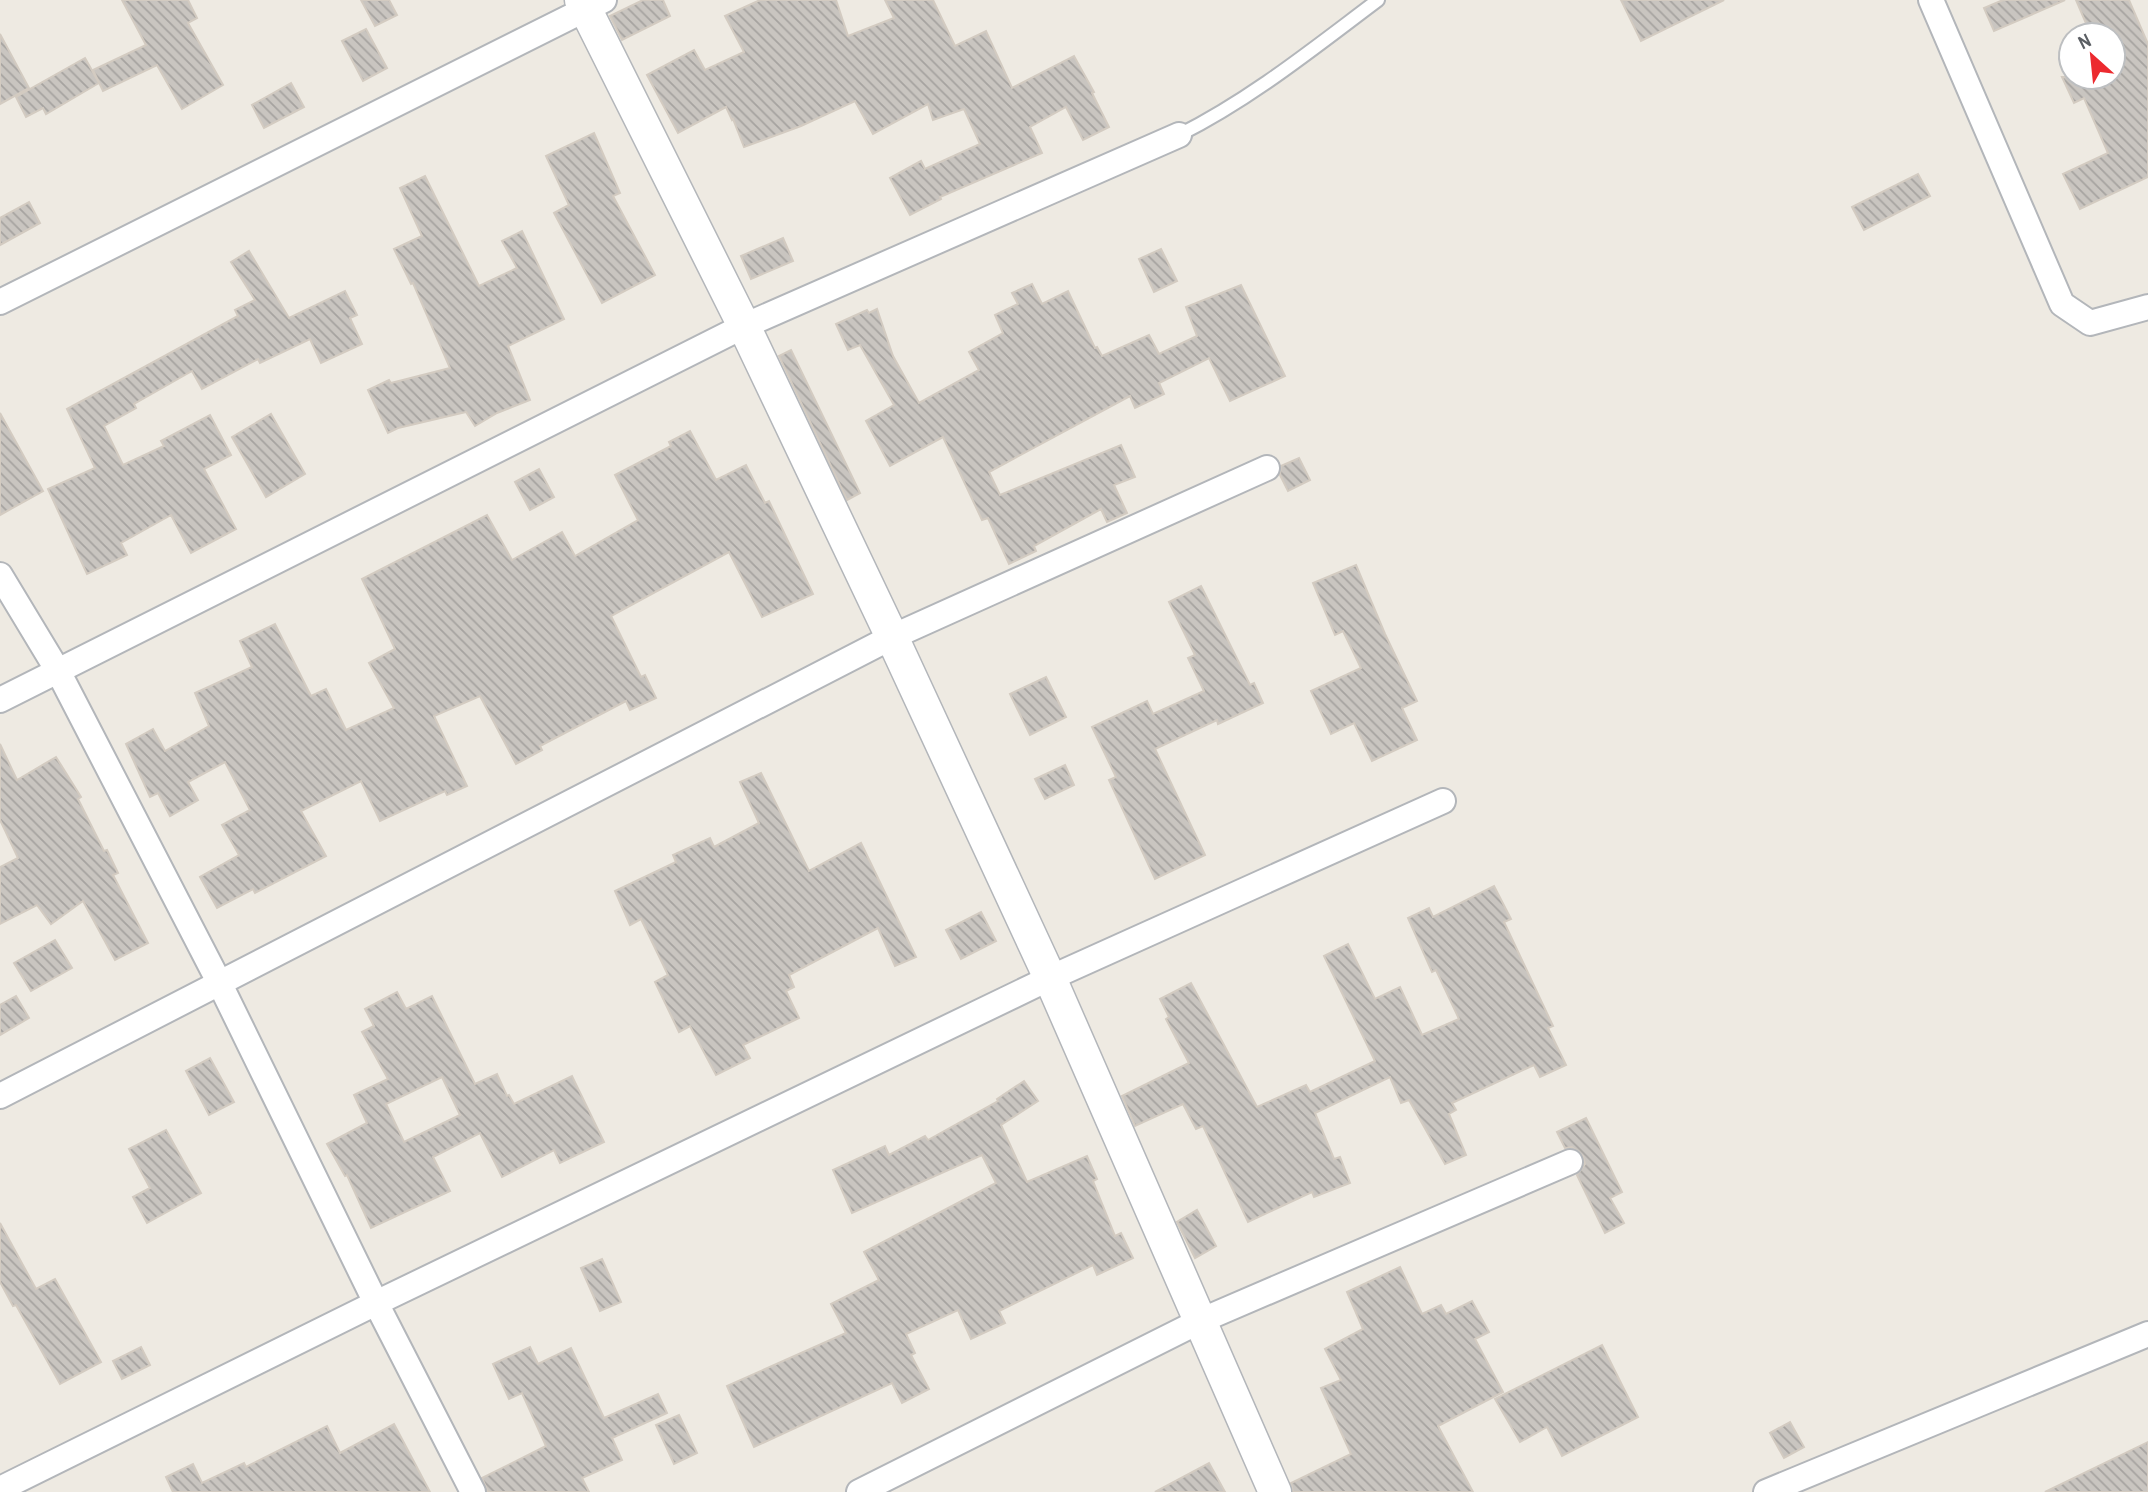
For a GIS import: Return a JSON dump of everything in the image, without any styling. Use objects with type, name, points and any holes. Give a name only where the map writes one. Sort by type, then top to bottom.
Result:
[{"type":"street","points":[[1931,0],[2062,304],[2090,323],[2148,307]]},
{"type":"street","points":[[0,302],[591,3],[892,637],[1050,978],[1275,1492]]},
{"type":"street","points":[[0,699],[744,326],[1179,135]]},
{"type":"street","points":[[0,1096],[892,637],[1268,468]]},
{"type":"street","points":[[0,575],[58,671],[219,982],[376,1303],[473,1492]]},
{"type":"street","points":[[0,1489],[376,1303],[1050,978],[1443,801]]},
{"type":"street","points":[[859,1492],[1200,1321],[1570,1162]]},
{"type":"street","points":[[1766,1492],[2148,1334]]},
{"type":"lane","points":[[1179,135],[1246,97],[1378,0]]},
{"type":"building","points":[[122,0],[188,0],[197,18],[188,23],[223,85],[182,109],[157,65],[103,91],[93,70],[146,45]]},
{"type":"building","points":[[361,0],[389,0],[397,15],[375,26]]},
{"type":"building","points":[[643,0],[663,0],[670,16],[622,40],[610,16]]},
{"type":"building","points":[[760,0],[836,0],[848,36],[894,18],[885,0],[933,0],[955,46],[986,31],[1012,88],[1074,56],[1109,127],[1083,140],[1066,107],[1030,127],[1042,153],[940,197],[941,199],[910,215],[890,178],[921,161],[925,169],[980,144],[964,109],[933,120],[928,104],[873,134],[855,101],[801,126],[744,147],[726,107],[678,133],[647,75],[694,50],[705,70],[744,52],[725,16]]},
{"type":"building","points":[[1621,0],[1724,0],[1641,41]]},
{"type":"building","points":[[2003,0],[2065,0],[1994,31],[1984,8]]},
{"type":"building","points":[[2076,0],[2129,0],[2148,44],[2148,177],[2080,209],[2063,174],[2108,153],[2084,98],[2074,103],[2068,91],[2127,91],[2127,21],[2085,21]]},
{"type":"building","points":[[366,29],[387,68],[363,81],[342,41]]},
{"type":"building","points":[[0,34],[29,88],[0,104]]},
{"type":"building","points":[[85,58],[99,83],[46,114],[43,108],[26,117],[16,97]]},
{"type":"building","points":[[291,83],[304,107],[264,128],[252,105]]},
{"type":"building","points":[[594,133],[620,193],[613,196],[655,275],[602,303],[554,213],[569,205],[546,156]]},
{"type":"building","points":[[1918,174],[1930,196],[1864,230],[1852,207]]},
{"type":"building","points":[[425,176],[479,286],[517,268],[502,241],[522,231],[564,319],[508,346],[530,400],[497,413],[475,426],[466,412],[398,428],[388,433],[368,390],[389,380],[391,383],[450,368],[413,283],[411,284],[394,249],[422,236],[400,188]]},
{"type":"building","points":[[29,202],[40,223],[0,245],[0,218]]},
{"type":"building","points":[[783,238],[793,261],[751,279],[741,256]]},
{"type":"building","points":[[1161,249],[1177,281],[1154,292],[1139,259]]},
{"type":"building","points":[[249,251],[289,318],[345,291],[357,315],[350,318],[362,344],[321,363],[310,339],[260,363],[258,359],[202,389],[192,371],[134,404],[136,408],[104,426],[123,465],[164,446],[161,441],[210,415],[231,455],[204,469],[236,529],[191,553],[171,515],[121,543],[127,555],[87,574],[48,489],[95,468],[67,409],[238,316],[235,310],[255,300],[231,262]]},
{"type":"building","points":[[1032,284],[1042,304],[1068,291],[1095,348],[1097,347],[1102,356],[1149,335],[1159,354],[1197,336],[1186,307],[1241,285],[1285,376],[1230,401],[1209,358],[1159,383],[1164,394],[1135,408],[1130,396],[989,472],[1000,495],[1121,445],[1135,477],[1114,485],[1127,513],[1107,522],[1101,509],[1034,546],[1036,551],[1009,564],[988,518],[982,520],[943,437],[890,466],[866,421],[894,405],[860,345],[848,350],[836,324],[867,310],[869,313],[877,309],[893,356],[919,403],[979,370],[969,352],[1003,333],[995,315],[1018,304],[1012,293]]},
{"type":"building","points":[[791,350],[860,493],[847,500],[779,356]]},
{"type":"building","points":[[0,413],[43,491],[0,515]]},
{"type":"building","points":[[271,414],[305,474],[266,497],[232,437]]},
{"type":"building","points":[[690,431],[716,480],[746,465],[765,503],[769,501],[813,594],[762,617],[729,552],[611,616],[641,677],[645,675],[656,698],[630,710],[626,701],[540,746],[542,750],[516,764],[480,696],[434,716],[467,786],[447,795],[445,791],[380,821],[361,781],[301,811],[326,856],[255,893],[253,889],[217,908],[200,877],[239,855],[222,825],[250,810],[225,762],[188,782],[198,800],[170,816],[158,793],[150,797],[126,744],[153,729],[165,751],[209,726],[195,693],[252,667],[240,641],[275,624],[311,696],[326,689],[346,730],[394,708],[369,663],[395,649],[362,579],[487,515],[512,560],[562,532],[575,556],[638,520],[615,475],[671,446],[669,442]]},
{"type":"building","points":[[1299,458],[1310,480],[1288,491],[1280,475],[1281,466]]},
{"type":"building","points":[[539,469],[554,497],[530,510],[515,482]]},
{"type":"building","points":[[1356,565],[1417,701],[1402,708],[1417,740],[1372,761],[1354,723],[1331,734],[1311,691],[1361,668],[1343,631],[1335,635],[1313,583]]},
{"type":"building","points":[[1201,586],[1250,685],[1254,683],[1263,703],[1218,724],[1217,720],[1155,749],[1205,855],[1155,879],[1109,780],[1116,777],[1092,727],[1147,701],[1153,714],[1204,691],[1188,658],[1195,655],[1169,602]]},
{"type":"building","points":[[1046,677],[1066,717],[1030,735],[1010,694]]},
{"type":"building","points":[[0,744],[17,780],[56,757],[81,797],[78,799],[104,851],[107,850],[118,873],[113,875],[148,943],[115,960],[83,901],[51,924],[37,905],[0,924],[0,867],[18,858],[0,820]]},
{"type":"building","points":[[1065,765],[1074,785],[1045,799],[1035,779]]},
{"type":"building","points":[[761,773],[809,871],[861,843],[916,957],[895,966],[878,928],[789,975],[794,987],[786,991],[799,1018],[743,1045],[750,1058],[716,1075],[690,1026],[679,1032],[655,982],[668,975],[641,919],[630,925],[615,891],[676,862],[673,855],[710,838],[714,847],[759,823],[740,782]]},
{"type":"building","points":[[1494,886],[1511,919],[1504,922],[1553,1026],[1548,1028],[1566,1065],[1540,1077],[1534,1065],[1452,1103],[1456,1110],[1449,1114],[1466,1155],[1445,1164],[1409,1100],[1401,1103],[1390,1077],[1315,1113],[1334,1159],[1340,1157],[1350,1183],[1314,1197],[1312,1192],[1248,1222],[1203,1126],[1196,1129],[1183,1104],[1135,1126],[1122,1096],[1189,1063],[1166,1019],[1169,1017],[1160,999],[1191,983],[1257,1107],[1306,1085],[1310,1092],[1375,1061],[1324,956],[1348,944],[1375,999],[1400,987],[1422,1035],[1459,1019],[1436,970],[1432,972],[1408,918],[1429,908],[1433,917]]},
{"type":"building","points":[[981,912],[996,941],[961,959],[946,930]]},
{"type":"building","points":[[55,940],[72,968],[31,991],[14,963]]},
{"type":"building","points":[[397,992],[406,1009],[432,996],[475,1084],[497,1074],[507,1096],[509,1095],[514,1104],[572,1076],[604,1142],[560,1163],[554,1150],[502,1177],[480,1133],[433,1157],[450,1191],[371,1228],[347,1175],[345,1176],[327,1144],[367,1123],[354,1095],[388,1079],[362,1032],[374,1026],[365,1009]],"holes":[[[442,1077],[460,1115],[404,1142],[386,1104]]]},
{"type":"building","points":[[16,996],[29,1018],[0,1035],[0,1005]]},
{"type":"building","points":[[210,1058],[234,1102],[209,1115],[186,1071]]},
{"type":"building","points":[[1024,1081],[1038,1101],[1001,1125],[1027,1182],[1087,1156],[1097,1179],[1093,1181],[1115,1236],[1121,1233],[1133,1258],[1097,1275],[1093,1265],[999,1311],[1005,1323],[971,1339],[958,1310],[906,1334],[915,1353],[911,1355],[929,1389],[902,1403],[892,1383],[754,1447],[727,1386],[846,1333],[831,1304],[879,1280],[864,1252],[996,1183],[982,1155],[852,1213],[833,1170],[885,1146],[889,1155],[925,1136],[928,1140],[998,1101],[997,1099]]},
{"type":"building","points":[[1586,1118],[1622,1192],[1610,1198],[1624,1223],[1605,1233],[1577,1175],[1585,1164],[1583,1156],[1572,1147],[1565,1148],[1557,1132]]},
{"type":"building","points":[[166,1130],[201,1193],[147,1223],[133,1197],[150,1188],[129,1149]]},
{"type":"building","points":[[1197,1210],[1216,1246],[1195,1258],[1177,1222]]},
{"type":"building","points":[[0,1223],[36,1289],[55,1279],[101,1362],[60,1384],[16,1305],[13,1306],[0,1282]]},
{"type":"building","points":[[602,1259],[621,1302],[600,1311],[581,1268]]},
{"type":"building","points":[[1400,1267],[1422,1314],[1441,1305],[1446,1314],[1472,1301],[1489,1332],[1475,1339],[1503,1392],[1438,1426],[1473,1492],[1293,1492],[1291,1483],[1351,1454],[1321,1388],[1341,1380],[1325,1349],[1363,1329],[1347,1292]]},
{"type":"building","points":[[1602,1345],[1638,1417],[1562,1456],[1547,1427],[1520,1442],[1495,1399]]},
{"type":"building","points":[[141,1347],[150,1365],[122,1379],[113,1361]]},
{"type":"building","points":[[530,1347],[538,1364],[571,1348],[604,1418],[658,1394],[667,1413],[612,1438],[622,1460],[582,1478],[589,1492],[488,1492],[482,1478],[546,1446],[522,1393],[509,1399],[493,1364]]},
{"type":"building","points":[[679,1415],[697,1453],[674,1464],[656,1425]]},
{"type":"building","points":[[1790,1422],[1804,1447],[1784,1458],[1770,1433]]},
{"type":"building","points":[[394,1424],[430,1492],[173,1492],[166,1477],[193,1464],[202,1483],[244,1463],[246,1467],[327,1426],[340,1453]]},
{"type":"building","points":[[2148,1442],[2148,1492],[2045,1492]]},
{"type":"building","points":[[1209,1463],[1225,1492],[1155,1492]]}]
